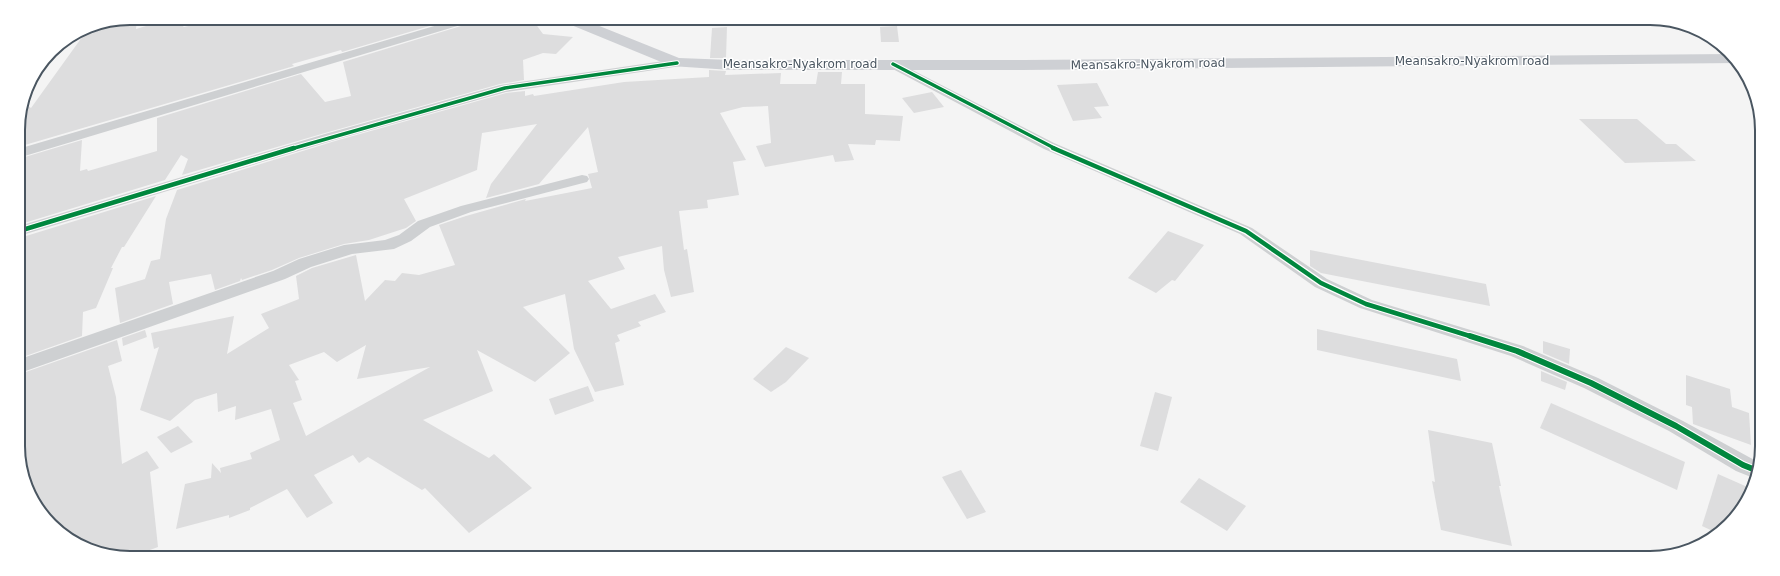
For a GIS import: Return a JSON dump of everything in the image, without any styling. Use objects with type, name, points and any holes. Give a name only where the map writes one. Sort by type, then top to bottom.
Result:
[{"type":"main road","name":"Meansakro-Nyakrom road","points":[[584,25],[677,63],[731,65],[1031,65],[1727,59]]},
{"type":"street","points":[[25,152],[136,120],[360,50],[449,25]]},
{"type":"street","points":[[25,229],[330,137],[505,88],[677,63]]},
{"type":"street","points":[[893,64],[1049,146],[1246,231],[1321,283],[1366,304],[1517,351],[1591,383],[1676,426],[1743,465],[1752,469]]},
{"type":"street","points":[[25,364],[279,275],[305,263],[350,249],[388,245],[405,238],[424,224],[466,209],[582,179]]},
{"type":"building","points":[[136,25],[136,29],[149,25],[182,25],[184,27],[193,25],[433,25],[342,52],[341,50],[292,64],[294,66],[25,145],[26,116],[28,106],[31,108],[82,37],[96,31],[116,26]]},
{"type":"building","points":[[464,25],[536,25],[543,34],[573,37],[556,54],[543,53],[523,60],[524,80],[500,84],[182,175],[188,159],[181,155],[165,180],[25,223],[25,157],[82,140],[80,171],[87,169],[88,171],[157,151],[157,118],[301,74],[325,102],[351,96],[343,62]]},
{"type":"building","points":[[897,26],[899,42],[881,42],[880,27]]},
{"type":"building","points":[[727,27],[726,58],[710,58],[712,28]]},
{"type":"building","points":[[709,70],[726,71],[725,75],[781,73],[780,84],[816,84],[818,72],[842,72],[841,84],[865,84],[865,114],[903,116],[900,141],[876,140],[875,145],[848,144],[854,160],[835,162],[833,155],[765,167],[756,146],[771,143],[768,106],[743,107],[720,113],[746,160],[733,162],[739,195],[707,200],[708,208],[679,211],[684,250],[687,249],[694,292],[671,297],[664,270],[662,246],[618,257],[625,269],[588,281],[611,309],[655,294],[666,312],[638,322],[641,326],[617,335],[620,341],[615,343],[624,385],[595,392],[574,349],[565,294],[523,307],[570,353],[535,382],[477,350],[493,391],[423,420],[489,458],[494,454],[532,488],[469,533],[425,488],[422,490],[368,457],[359,463],[353,455],[314,475],[333,503],[307,518],[287,489],[250,508],[250,510],[229,518],[229,515],[176,529],[185,484],[211,478],[212,463],[221,473],[220,468],[252,459],[250,453],[280,440],[271,409],[235,420],[236,406],[218,412],[217,393],[195,400],[170,421],[140,410],[159,347],[154,349],[151,333],[234,316],[227,354],[269,328],[261,314],[299,299],[296,276],[312,268],[356,255],[365,301],[385,280],[395,281],[402,273],[419,275],[455,265],[439,225],[526,199],[525,201],[592,188],[588,174],[598,172],[588,127],[539,184],[486,198],[491,184],[537,124],[482,133],[477,170],[404,199],[416,221],[406,228],[369,240],[344,244],[299,258],[272,270],[242,280],[241,278],[240,281],[215,290],[211,274],[169,282],[173,304],[120,323],[115,288],[145,279],[151,261],[160,259],[166,219],[177,190],[335,141],[506,93],[525,91],[525,96],[533,94],[534,96],[624,82],[709,77]],"holes":[[[366,345],[357,379],[430,367],[306,436],[293,403],[302,400],[295,381],[299,380],[289,365],[324,352],[337,362]]]},
{"type":"building","points":[[1097,83],[1109,106],[1094,107],[1102,118],[1073,121],[1057,85]]},
{"type":"building","points":[[932,92],[944,107],[914,113],[902,98]]},
{"type":"building","points":[[1579,119],[1637,119],[1666,144],[1676,144],[1696,161],[1625,163]]},
{"type":"building","points":[[156,196],[124,247],[122,247],[111,268],[113,268],[96,308],[83,312],[82,336],[25,356],[26,236]]},
{"type":"building","points":[[1168,231],[1204,245],[1175,281],[1172,280],[1156,293],[1128,278]]},
{"type":"building","points":[[1310,250],[1486,284],[1490,306],[1321,273],[1310,266]]},
{"type":"building","points":[[1317,329],[1457,359],[1461,381],[1317,350]]},
{"type":"building","points":[[145,330],[147,337],[123,346],[122,338]]},
{"type":"building","points":[[117,340],[122,361],[108,366],[116,397],[122,464],[147,451],[159,468],[150,472],[158,547],[147,551],[130,551],[103,547],[78,537],[66,529],[51,515],[36,492],[27,466],[25,453],[25,372]]},
{"type":"building","points":[[1543,341],[1570,349],[1569,364],[1543,353]]},
{"type":"building","points":[[786,347],[809,358],[786,382],[771,392],[753,379]]},
{"type":"building","points":[[1541,371],[1567,382],[1565,390],[1541,381]]},
{"type":"building","points":[[1686,375],[1730,389],[1732,407],[1749,413],[1751,445],[1693,424],[1692,407],[1686,405]]},
{"type":"building","points":[[588,386],[594,401],[555,415],[549,399]]},
{"type":"building","points":[[1155,392],[1172,397],[1158,451],[1140,446]]},
{"type":"building","points":[[1551,403],[1685,462],[1677,490],[1540,428]]},
{"type":"building","points":[[178,426],[193,442],[171,453],[157,437]]},
{"type":"building","points":[[1428,430],[1492,443],[1501,486],[1499,486],[1512,546],[1441,530],[1432,481],[1435,482]]},
{"type":"building","points":[[961,470],[986,512],[967,519],[942,477]]},
{"type":"building","points":[[1718,474],[1747,487],[1733,510],[1714,529],[1712,531],[1702,526]]},
{"type":"building","points":[[1199,478],[1246,506],[1227,531],[1180,502]]},
{"type":"cycle path","points":[[25,229],[330,137],[505,88],[677,63]]},
{"type":"cycle path","points":[[893,64],[1049,146],[1246,231],[1321,283],[1366,304],[1517,351],[1591,383],[1676,426],[1743,465],[1752,469]]}]
